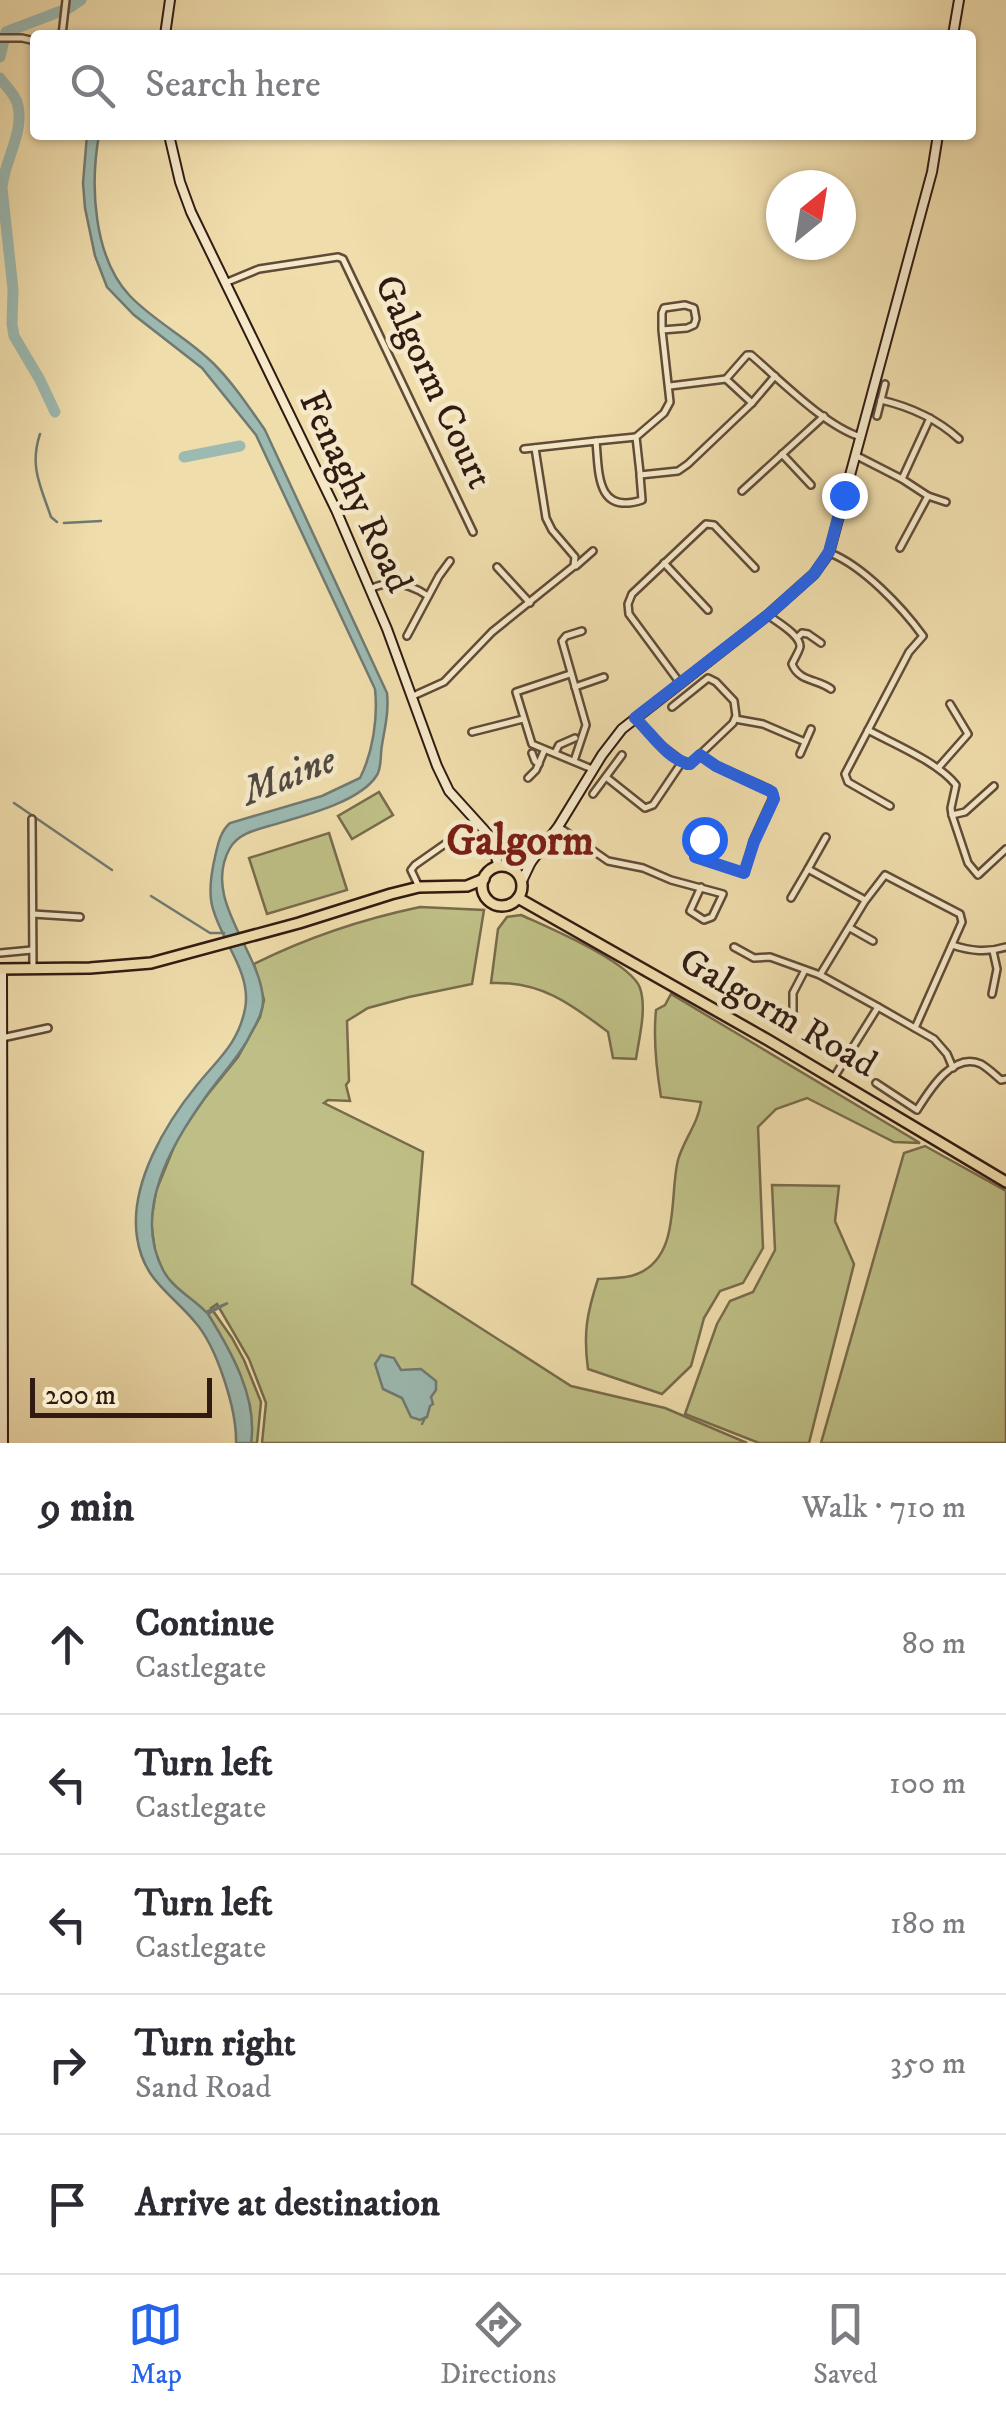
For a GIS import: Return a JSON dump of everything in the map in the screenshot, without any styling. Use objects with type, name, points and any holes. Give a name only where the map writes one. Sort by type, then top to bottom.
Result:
[{"type":"main road","points":[[468,886],[496,905],[502,906],[518,898],[522,881],[515,871],[498,866],[484,879],[486,898]]},
{"type":"main road","points":[[1,969],[151,963],[419,888],[468,886],[484,879]]},
{"type":"main road","name":"Galgorm Road","points":[[518,898],[832,1075],[1006,1182]]},
{"type":"street","points":[[166,30],[170,0]]},
{"type":"street","points":[[955,30],[959,0]]},
{"type":"street","points":[[2,38],[30,41]]},
{"type":"street","name":"Fenaghy Road","points":[[171,140],[190,212],[336,510],[413,696],[437,766],[449,791],[487,833],[498,866]]},
{"type":"street","points":[[522,881],[622,729],[768,615],[814,574],[829,552],[928,188],[937,140]]},
{"type":"street","name":"Galgorm Court","points":[[225,283],[259,269],[343,258],[474,532]]},
{"type":"street","points":[[524,449],[636,436],[664,413],[670,402],[670,386],[662,330],[662,314],[664,308],[694,308],[694,325],[662,330]]},
{"type":"street","points":[[670,386],[726,378],[750,355],[824,416],[861,437]]},
{"type":"street","points":[[640,475],[678,471],[752,403],[775,376]]},
{"type":"street","points":[[726,378],[752,403]]},
{"type":"street","points":[[877,416],[885,384]]},
{"type":"street","points":[[881,400],[907,406],[946,427],[959,439]]},
{"type":"street","points":[[742,490],[824,416]]},
{"type":"street","points":[[902,479],[930,418]]},
{"type":"street","points":[[596,441],[601,484],[610,499],[624,504],[642,500],[636,436]]},
{"type":"street","points":[[536,448],[546,518],[576,557],[568,573]]},
{"type":"street","points":[[782,454],[811,484]]},
{"type":"street","points":[[857,456],[946,502]]},
{"type":"street","points":[[900,548],[928,496]]},
{"type":"street","points":[[680,684],[629,614],[632,594],[706,524],[755,568]]},
{"type":"street","points":[[413,696],[444,682],[492,632],[592,551]]},
{"type":"street","points":[[829,552],[862,570],[923,636],[908,652],[846,774],[846,778],[890,806]]},
{"type":"street","points":[[407,636],[450,561]]},
{"type":"street","points":[[664,564],[708,610]]},
{"type":"street","points":[[496,566],[530,604]]},
{"type":"street","points":[[370,589],[397,582],[428,597]]},
{"type":"street","points":[[768,615],[797,638],[800,650],[792,664],[794,670],[832,690]]},
{"type":"street","points":[[574,761],[586,725],[562,641],[582,631]]},
{"type":"street","points":[[797,638],[806,633],[820,644]]},
{"type":"street","points":[[570,674],[516,692],[532,744],[593,770]]},
{"type":"street","points":[[575,687],[604,676]]},
{"type":"street","points":[[635,718],[662,746],[690,764],[736,719],[736,705],[711,678],[700,682],[672,707]]},
{"type":"street","points":[[937,768],[968,734],[950,704]]},
{"type":"street","points":[[472,732],[524,718]]},
{"type":"street","points":[[736,719],[763,724],[805,742]]},
{"type":"street","points":[[800,754],[810,729]]},
{"type":"street","points":[[868,730],[937,768],[956,786],[952,815],[968,863],[978,875],[1004,853]]},
{"type":"street","points":[[555,754],[559,744],[575,738]]},
{"type":"street","points":[[528,778],[544,751]]},
{"type":"street","points":[[532,753],[539,764]]},
{"type":"street","points":[[593,794],[622,755]]},
{"type":"street","points":[[700,755],[770,789],[774,795],[744,873],[695,857],[704,839]]},
{"type":"street","points":[[606,778],[645,808],[653,805],[682,762]]},
{"type":"street","points":[[952,815],[965,812],[994,786]]},
{"type":"street","points":[[32,819],[33,968]]},
{"type":"street","points":[[419,888],[412,876],[415,865],[479,824]]},
{"type":"street","points":[[558,826],[608,861],[643,868],[723,894],[712,916],[704,920],[690,911],[701,887]]},
{"type":"street","points":[[791,898],[826,837]]},
{"type":"street","points":[[510,868],[532,862]]},
{"type":"street","points":[[808,869],[865,901]]},
{"type":"street","points":[[820,975],[885,875],[960,914],[962,922],[915,1028]]},
{"type":"street","points":[[33,914],[80,917]]},
{"type":"street","points":[[849,927],[874,941]]},
{"type":"street","points":[[952,945],[972,951],[1006,947]]},
{"type":"street","points":[[734,947],[754,958],[770,957],[820,975],[878,1007],[941,1046],[953,1068]]},
{"type":"street","points":[[0,953],[33,950]]},
{"type":"street","points":[[992,951],[997,969],[992,994]]},
{"type":"street","points":[[1,969],[3,1443]]},
{"type":"street","points":[[788,1028],[793,993],[805,969]]},
{"type":"street","points":[[832,1075],[846,1061],[878,1007]]},
{"type":"street","points":[[2,1038],[48,1028]]},
{"type":"street","points":[[844,1085],[846,1061]]},
{"type":"street","points":[[876,1083],[916,1110],[939,1078],[968,1062],[977,1062],[1001,1080],[1006,1079]]},
{"type":"green space","points":[[379,792],[393,815],[352,839],[338,816]]},
{"type":"green space","points":[[329,833],[347,890],[267,914],[249,858]]},
{"type":"green space","points":[[420,907],[484,910],[472,984],[368,1008],[347,1021],[346,1085],[350,1101],[324,1103],[423,1152],[412,1284],[571,1386],[665,1408],[747,1443],[262,1443],[266,1403],[249,1359],[217,1304],[211,1308],[244,1360],[261,1402],[257,1443],[251,1443],[250,1406],[238,1371],[210,1317],[169,1281],[155,1251],[151,1222],[156,1191],[178,1137],[238,1057],[260,1017],[264,1000],[254,964],[335,930]]},
{"type":"green space","points":[[521,915],[587,946],[633,978],[640,988],[643,1005],[636,1059],[613,1058],[608,1032],[554,996],[525,986],[491,983],[498,929],[507,917]]},
{"type":"green space","points":[[671,994],[920,1143],[894,1142],[807,1098],[776,1109],[758,1127],[763,1248],[743,1283],[720,1291],[704,1318],[691,1366],[662,1394],[588,1369],[586,1334],[598,1279],[623,1278],[651,1266],[661,1254],[671,1224],[678,1160],[701,1102],[661,1097],[656,1010],[665,1005]]},
{"type":"green space","points":[[925,1146],[1006,1191],[1006,1443],[821,1443],[904,1153]]},
{"type":"green space","points":[[772,1185],[839,1186],[835,1221],[854,1264],[809,1443],[759,1443],[685,1414],[717,1324],[730,1301],[753,1292],[775,1250]]},
{"type":"water","points":[[87,140],[98,140],[95,198],[108,261],[130,296],[213,363],[265,430],[387,693],[380,768],[369,785],[328,808],[247,833],[230,848],[222,886],[260,981],[262,1010],[242,1049],[181,1134],[160,1178],[154,1201],[155,1248],[167,1276],[206,1312],[228,1303],[208,1314],[234,1359],[247,1392],[251,1443],[236,1443],[224,1380],[203,1333],[145,1264],[137,1237],[139,1196],[162,1136],[185,1100],[232,1042],[245,1009],[240,970],[211,903],[211,877],[222,834],[230,823],[322,796],[360,778],[373,735],[375,689],[256,435],[202,368],[134,315],[107,287],[95,256],[83,183]]},
{"type":"water","points":[[381,1355],[394,1358],[401,1370],[421,1369],[436,1381],[427,1417],[411,1417],[402,1398],[383,1389],[375,1364]]},
{"type":"waterway","points":[[0,57],[6,32],[81,0]]},
{"type":"waterway","points":[[0,78],[15,98],[19,116],[2,188],[13,289],[12,324],[14,336],[55,412]]},
{"type":"waterway","points":[[40,434],[38,477],[51,517],[57,522]]},
{"type":"waterway","points":[[184,457],[240,446]]},
{"type":"waterway","points":[[64,523],[101,521]]},
{"type":"waterway","points":[[14,803],[112,870]]},
{"type":"waterway","points":[[151,896],[210,933],[224,933]]},
{"type":"waterway","points":[[422,1424],[425,1418]]},
{"type":"district","name":"Galgorm","points":[[520,842]]},
{"type":"route","points":[[704,839],[695,857],[744,873],[774,795],[770,789],[700,755],[690,764],[682,762],[635,718],[768,615],[814,574],[829,552],[844,495]]},
{"type":"water label","name":"Maine","points":[[289,777]]}]
